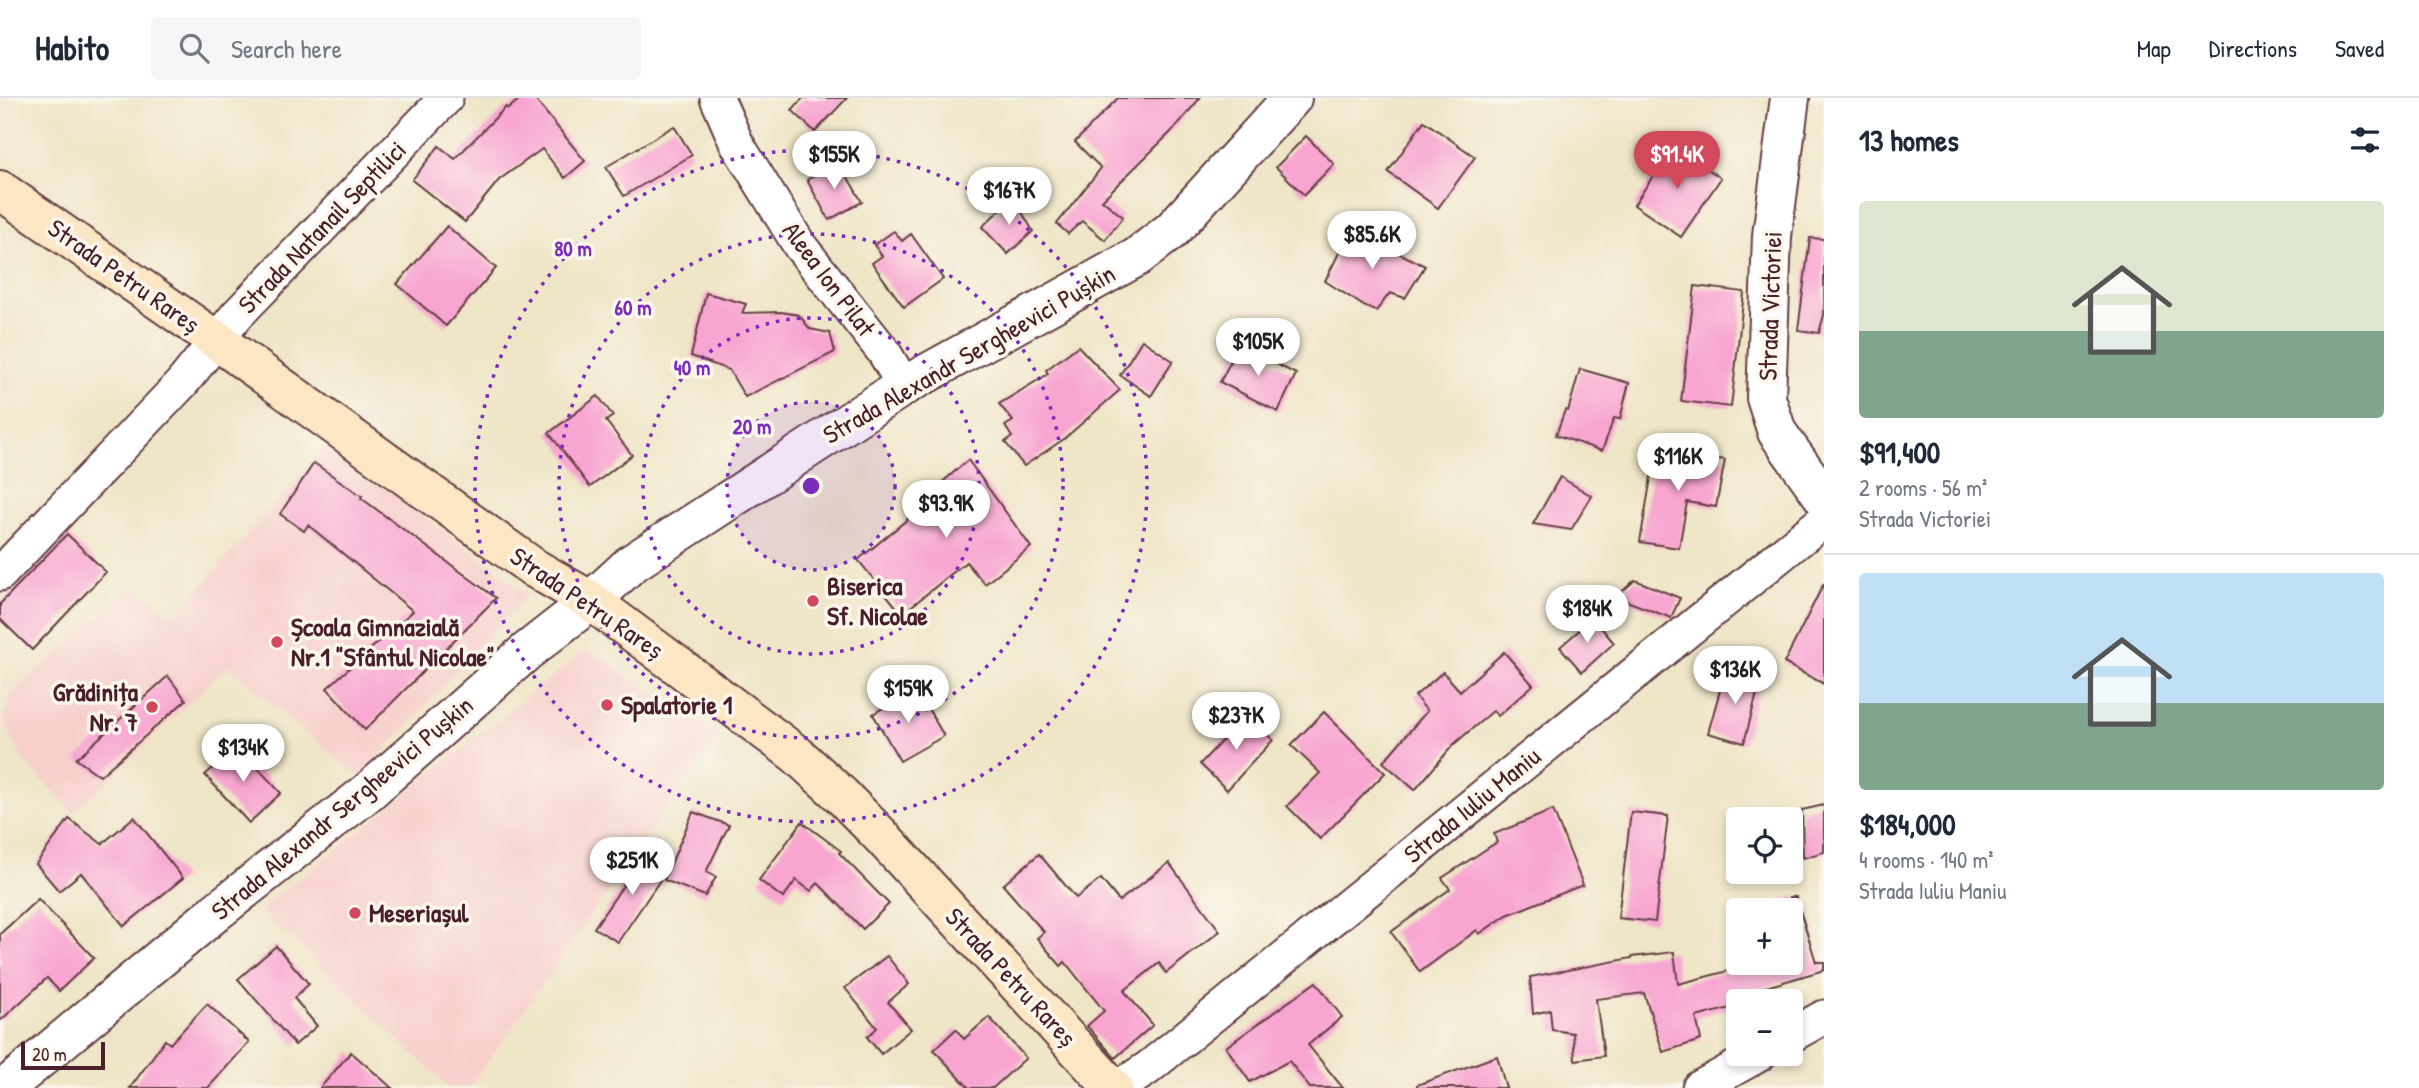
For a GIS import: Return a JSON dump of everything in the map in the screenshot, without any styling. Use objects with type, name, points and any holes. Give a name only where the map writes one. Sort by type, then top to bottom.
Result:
[{"type":"main road","name":"Strada Petru Rareș","points":[[0,190],[216,340],[534,568],[591,601],[796,754],[841,794],[1116,1088]]},
{"type":"street","name":"Strada Natanail Septilici","points":[[0,574],[181,383],[216,340],[446,98]]},
{"type":"street","name":"Aleea Ion Pilat","points":[[717,98],[737,144],[800,246],[884,352],[904,386]]},
{"type":"street","name":"Strada Alexandr Sergheevici Pușkin","points":[[5,1088],[216,912],[367,793],[526,652],[591,601],[631,564],[904,386],[1137,257],[1172,230],[1292,98]]},
{"type":"street","name":"Strada Victoriei","points":[[1790,98],[1772,236],[1766,398],[1777,432],[1824,498]]},
{"type":"street","name":"Strada Iuliu Maniu","points":[[1116,1088],[1148,1068],[1824,520]]},
{"type":"street","points":[[1803,1029],[1824,1017]]},
{"type":"street","points":[[1699,1088],[1738,1066]]},
{"type":"shaded area","name":"Școala Gimnazială Nr.1 \"Sfântul Nicolae\"","points":[[331,440],[381,484],[527,594],[360,777],[227,666],[74,813],[24,761],[2,719],[13,691],[135,586],[174,618]]},
{"type":"shaded area","points":[[587,649],[717,735],[469,1088],[450,1088],[260,910]]},
{"type":"building","points":[[521,98],[534,98],[585,161],[565,178],[542,149],[499,180],[465,222],[412,180],[439,146],[455,159],[506,107],[508,109]]},
{"type":"building","points":[[803,98],[847,98],[815,132],[792,110]]},
{"type":"building","points":[[1118,98],[1200,98],[1175,128],[1102,200],[1123,217],[1105,240],[1082,221],[1068,234],[1057,224],[1101,168],[1075,142]]},
{"type":"building","points":[[1424,121],[1475,157],[1438,208],[1388,172]]},
{"type":"building","points":[[674,126],[692,155],[624,196],[606,167]]},
{"type":"building","points":[[1306,136],[1334,164],[1304,195],[1276,167]]},
{"type":"building","points":[[1673,146],[1721,178],[1681,237],[1634,205]]},
{"type":"building","points":[[839,162],[862,202],[829,220],[807,180]]},
{"type":"building","points":[[1013,197],[1033,231],[1008,254],[982,227]]},
{"type":"building","points":[[447,226],[496,268],[446,326],[397,284]]},
{"type":"building","points":[[1351,229],[1425,266],[1405,298],[1390,293],[1376,311],[1325,281]]},
{"type":"building","points":[[894,231],[902,241],[911,234],[943,279],[904,307],[872,263],[882,256],[874,245]]},
{"type":"building","points":[[1810,238],[1824,239],[1824,315],[1819,333],[1798,330]]},
{"type":"building","points":[[1695,286],[1744,292],[1731,407],[1681,401]]},
{"type":"building","points":[[706,293],[746,304],[742,313],[781,312],[799,315],[810,329],[830,333],[835,352],[745,397],[729,370],[691,356]]},
{"type":"building","points":[[1142,340],[1173,361],[1151,396],[1120,375]]},
{"type":"building","points":[[1239,345],[1296,374],[1278,412],[1220,382]]},
{"type":"building","points":[[1078,346],[1120,390],[1064,439],[1024,466],[1005,442],[1012,437],[1005,426],[1013,421],[999,404],[1048,374],[1046,370]]},
{"type":"building","points":[[1580,369],[1629,383],[1620,419],[1614,418],[1602,451],[1556,435],[1565,410],[1568,411]]},
{"type":"building","points":[[598,396],[613,416],[606,421],[632,455],[590,487],[549,433]]},
{"type":"building","points":[[1656,448],[1725,460],[1716,507],[1687,502],[1679,548],[1640,542]]},
{"type":"building","points":[[968,460],[1031,547],[985,584],[966,562],[902,614],[858,560],[920,509],[916,505]]},
{"type":"building","points":[[314,463],[496,598],[365,730],[327,688],[413,611],[308,525],[304,531],[280,514]]},
{"type":"building","points":[[1560,477],[1592,496],[1571,530],[1533,524]]},
{"type":"building","points":[[67,534],[106,572],[32,650],[0,619],[0,604]]},
{"type":"building","points":[[1635,580],[1680,598],[1671,618],[1616,597]]},
{"type":"building","points":[[1824,583],[1824,684],[1784,663]]},
{"type":"building","points":[[1593,618],[1614,643],[1582,672],[1560,647]]},
{"type":"building","points":[[1504,652],[1533,685],[1498,716],[1493,711],[1453,745],[1415,790],[1383,762],[1427,711],[1415,696],[1443,672],[1460,691]]},
{"type":"building","points":[[1726,669],[1761,678],[1744,743],[1708,733]]},
{"type":"building","points":[[168,676],[186,700],[100,776],[76,759]]},
{"type":"building","points":[[916,688],[944,736],[900,761],[873,714]]},
{"type":"building","points":[[1324,712],[1385,773],[1320,839],[1287,806],[1320,773],[1291,745]]},
{"type":"building","points":[[1246,715],[1273,740],[1227,790],[1200,764]]},
{"type":"building","points":[[237,746],[281,793],[249,823],[205,775]]},
{"type":"building","points":[[1824,805],[1824,852],[1803,858],[1803,810]]},
{"type":"building","points":[[1553,810],[1583,885],[1507,915],[1479,934],[1477,930],[1420,972],[1391,932],[1450,889],[1442,878],[1497,842],[1494,834]]},
{"type":"building","points":[[693,812],[729,825],[706,872],[716,877],[705,896],[664,880]]},
{"type":"building","points":[[1631,812],[1668,816],[1655,922],[1618,918]]},
{"type":"building","points":[[134,817],[183,878],[124,926],[81,873],[59,891],[36,864],[69,819],[102,844]]},
{"type":"building","points":[[802,822],[841,851],[839,853],[889,904],[863,929],[818,883],[811,891],[796,880],[783,898],[759,880]]},
{"type":"building","points":[[646,852],[671,864],[618,942],[594,928]]},
{"type":"building","points":[[1039,854],[1076,898],[1101,879],[1119,901],[1169,863],[1220,931],[1166,973],[1159,963],[1124,991],[1153,1025],[1115,1058],[1087,1026],[1104,1011],[1065,962],[1061,966],[1037,938],[1044,932],[1003,885]]},
{"type":"building","points":[[38,899],[94,958],[59,991],[47,978],[0,1021],[0,934]]},
{"type":"building","points":[[1803,920],[1816,962],[1824,962],[1824,970],[1760,989],[1726,989],[1726,1009],[1696,1017],[1701,1040],[1663,1052],[1644,993],[1596,999],[1604,1056],[1575,1060],[1573,1033],[1552,1030],[1550,1010],[1533,1014],[1530,977],[1632,957],[1674,952],[1678,984],[1726,972],[1726,975],[1803,975]]},
{"type":"building","points":[[276,946],[309,984],[294,998],[317,1026],[295,1045],[238,979]]},
{"type":"building","points":[[887,956],[909,984],[888,1002],[911,1029],[881,1054],[867,1037],[877,1028],[845,988]]},
{"type":"building","points":[[1316,982],[1342,1017],[1308,1045],[1343,1088],[1310,1088],[1289,1061],[1250,1082],[1226,1047]]},
{"type":"building","points":[[207,1004],[249,1042],[208,1088],[130,1088],[165,1040],[170,1044]]},
{"type":"building","points":[[989,1017],[1026,1058],[993,1088],[969,1088],[934,1050],[956,1029],[964,1039]]},
{"type":"building","points":[[351,1052],[392,1088],[320,1088]]},
{"type":"building","points":[[1497,1056],[1506,1088],[1417,1088],[1417,1085]]},
{"type":"place","name":"Biserica Sf. Nicolae","points":[[813,601]]},
{"type":"place","name":"Școala Gimnazială Nr.1 \"Sfântul Nicolae\"","points":[[277,642]]},
{"type":"place","name":"Spalatorie 1","points":[[607,705]]},
{"type":"place","name":"Grădinița Nr. 7","points":[[152,707]]},
{"type":"place","name":"Meseriașul","points":[[355,913]]}]
